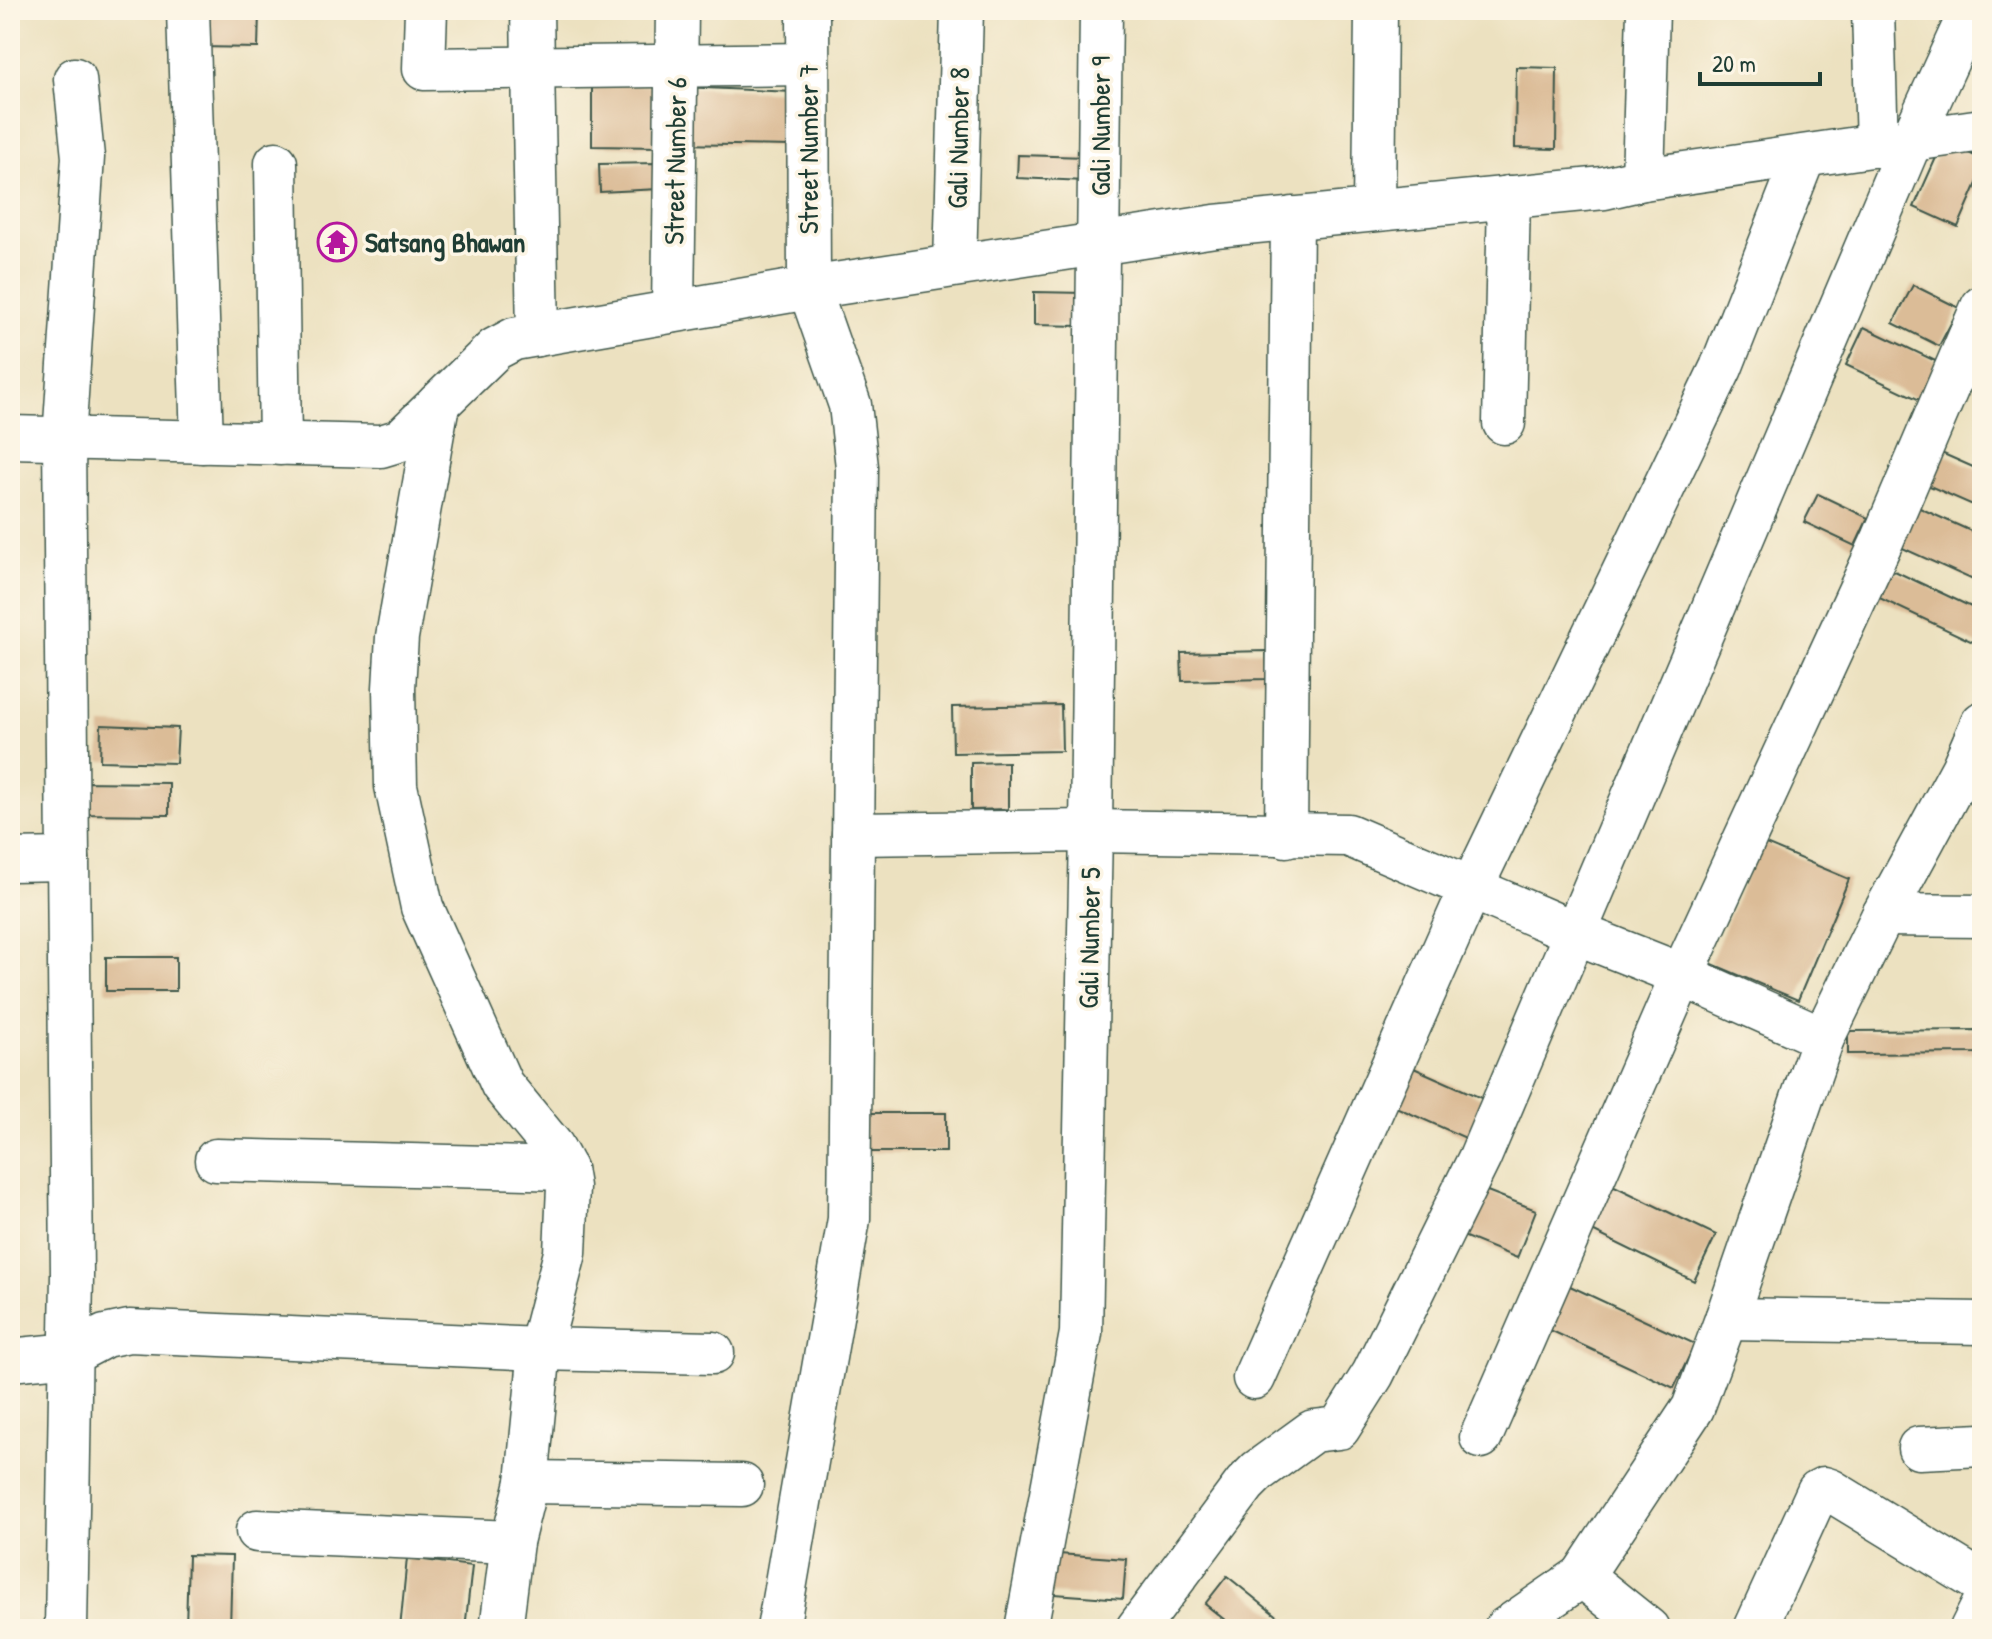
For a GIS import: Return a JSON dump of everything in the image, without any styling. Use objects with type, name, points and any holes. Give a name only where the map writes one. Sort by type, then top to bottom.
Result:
[{"type":"street","points":[[188,10],[202,442]]},
{"type":"street","points":[[426,10],[424,69],[808,64]]},
{"type":"street","points":[[532,10],[538,335]]},
{"type":"street","name":"Street Number 6","points":[[673,311],[677,10]]},
{"type":"street","name":"Street Number 7","points":[[778,1629],[849,1219],[857,467],[850,405],[809,288],[808,10]]},
{"type":"street","name":"Gali Number 8","points":[[955,265],[962,10]]},
{"type":"street","name":"Gali Number 9","points":[[1099,243],[1101,10]]},
{"type":"street","points":[[1374,210],[1376,10]]},
{"type":"street","points":[[1643,179],[1648,10]]},
{"type":"street","points":[[1873,10],[1894,143]]},
{"type":"street","points":[[1137,1629],[1258,1471],[1313,1431],[1339,1428],[1373,1374],[1480,1157],[1576,933],[1894,143],[1971,10]]},
{"type":"street","points":[[66,1629],[72,1275],[64,439],[83,157],[75,79]]},
{"type":"street","points":[[10,437],[381,446],[401,440],[495,349],[514,339],[809,288],[1215,226],[1604,188],[1643,179],[1982,130]]},
{"type":"street","points":[[1254,1378],[1472,888],[1721,368],[1804,157]]},
{"type":"street","points":[[276,163],[280,444]]},
{"type":"street","points":[[1504,423],[1509,197]]},
{"type":"street","points":[[1286,836],[1292,218]]},
{"type":"street","name":"Gali Number 5","points":[[1026,1629],[1081,1333],[1099,243]]},
{"type":"street","points":[[1481,1437],[1682,975],[1883,539],[1982,307]]},
{"type":"street","points":[[438,404],[397,637],[394,688],[396,786],[422,907],[502,1085],[553,1147],[565,1169],[568,1187],[565,1253],[540,1349],[527,1482],[512,1542],[501,1629]]},
{"type":"street","points":[[1505,1629],[1582,1576],[1693,1408],[1823,1038],[1883,915],[1972,769],[1982,723]]},
{"type":"street","points":[[853,834],[1091,831],[1348,835],[1682,975],[1823,1038]]},
{"type":"street","points":[[10,860],[68,859]]},
{"type":"street","points":[[1883,915],[1982,916]]},
{"type":"street","points":[[216,1160],[565,1169]]},
{"type":"street","points":[[1726,1319],[1982,1323]]},
{"type":"street","points":[[10,1360],[71,1354],[105,1336],[129,1331],[540,1349],[713,1353]]},
{"type":"street","points":[[1919,1448],[1982,1445]]},
{"type":"street","points":[[527,1482],[742,1485]]},
{"type":"street","points":[[1755,1629],[1818,1491],[1824,1488],[1982,1583]]},
{"type":"street","points":[[257,1531],[512,1542]]},
{"type":"street","points":[[1582,1576],[1648,1629]]},
{"type":"street","points":[[1971,1629],[1982,1607]]},
{"type":"building","points":[[202,11],[259,12],[258,48],[201,47]]},
{"type":"building","points":[[1516,67],[1557,68],[1556,149],[1515,148]]},
{"type":"building","points":[[592,85],[660,85],[660,147],[592,146]]},
{"type":"building","points":[[681,87],[794,92],[792,146],[680,144]]},
{"type":"building","points":[[1943,142],[1982,159],[1982,172],[1958,227],[1914,207]]},
{"type":"building","points":[[1018,155],[1087,157],[1086,181],[1017,178]]},
{"type":"building","points":[[658,163],[659,189],[600,192],[599,164]]},
{"type":"building","points":[[1913,285],[1959,308],[1939,346],[1893,323]]},
{"type":"building","points":[[1034,292],[1084,293],[1083,326],[1034,325]]},
{"type":"building","points":[[1864,327],[1946,366],[1928,404],[1846,365]]},
{"type":"building","points":[[1930,448],[1982,471],[1982,509],[1916,480]]},
{"type":"building","points":[[1818,494],[1868,518],[1855,546],[1804,522]]},
{"type":"building","points":[[1904,501],[1982,536],[1982,584],[1887,541]]},
{"type":"building","points":[[1884,566],[1982,612],[1982,639],[1979,645],[1871,594]]},
{"type":"building","points":[[1266,651],[1267,679],[1182,681],[1181,653]]},
{"type":"building","points":[[1061,705],[1062,751],[953,753],[952,707]]},
{"type":"building","points":[[101,725],[178,728],[176,763],[100,761]]},
{"type":"building","points":[[1008,762],[1008,809],[971,810],[971,763]]},
{"type":"building","points":[[76,782],[169,783],[169,815],[76,814]]},
{"type":"building","points":[[1761,842],[1849,879],[1798,1000],[1710,963]]},
{"type":"building","points":[[106,957],[176,957],[176,991],[106,991]]},
{"type":"building","points":[[1982,1030],[1982,1053],[1848,1054],[1848,1031]]},
{"type":"building","points":[[1407,1065],[1488,1101],[1470,1140],[1389,1104]]},
{"type":"building","points":[[860,1113],[946,1113],[946,1152],[860,1152]]},
{"type":"building","points":[[1604,1181],[1716,1235],[1694,1281],[1582,1226]]},
{"type":"building","points":[[1477,1187],[1536,1210],[1517,1258],[1458,1234]]},
{"type":"building","points":[[1557,1280],[1695,1344],[1674,1388],[1537,1324]]},
{"type":"building","points":[[1045,1553],[1126,1559],[1123,1599],[1041,1593]]},
{"type":"building","points":[[188,1555],[232,1556],[230,1629],[186,1629]]},
{"type":"building","points":[[407,1558],[472,1566],[465,1629],[400,1629]]},
{"type":"building","points":[[1227,1576],[1279,1618],[1271,1629],[1236,1629],[1205,1604]]},
{"type":"place","name":"Satsang Bhawan","points":[[337,242]]}]
